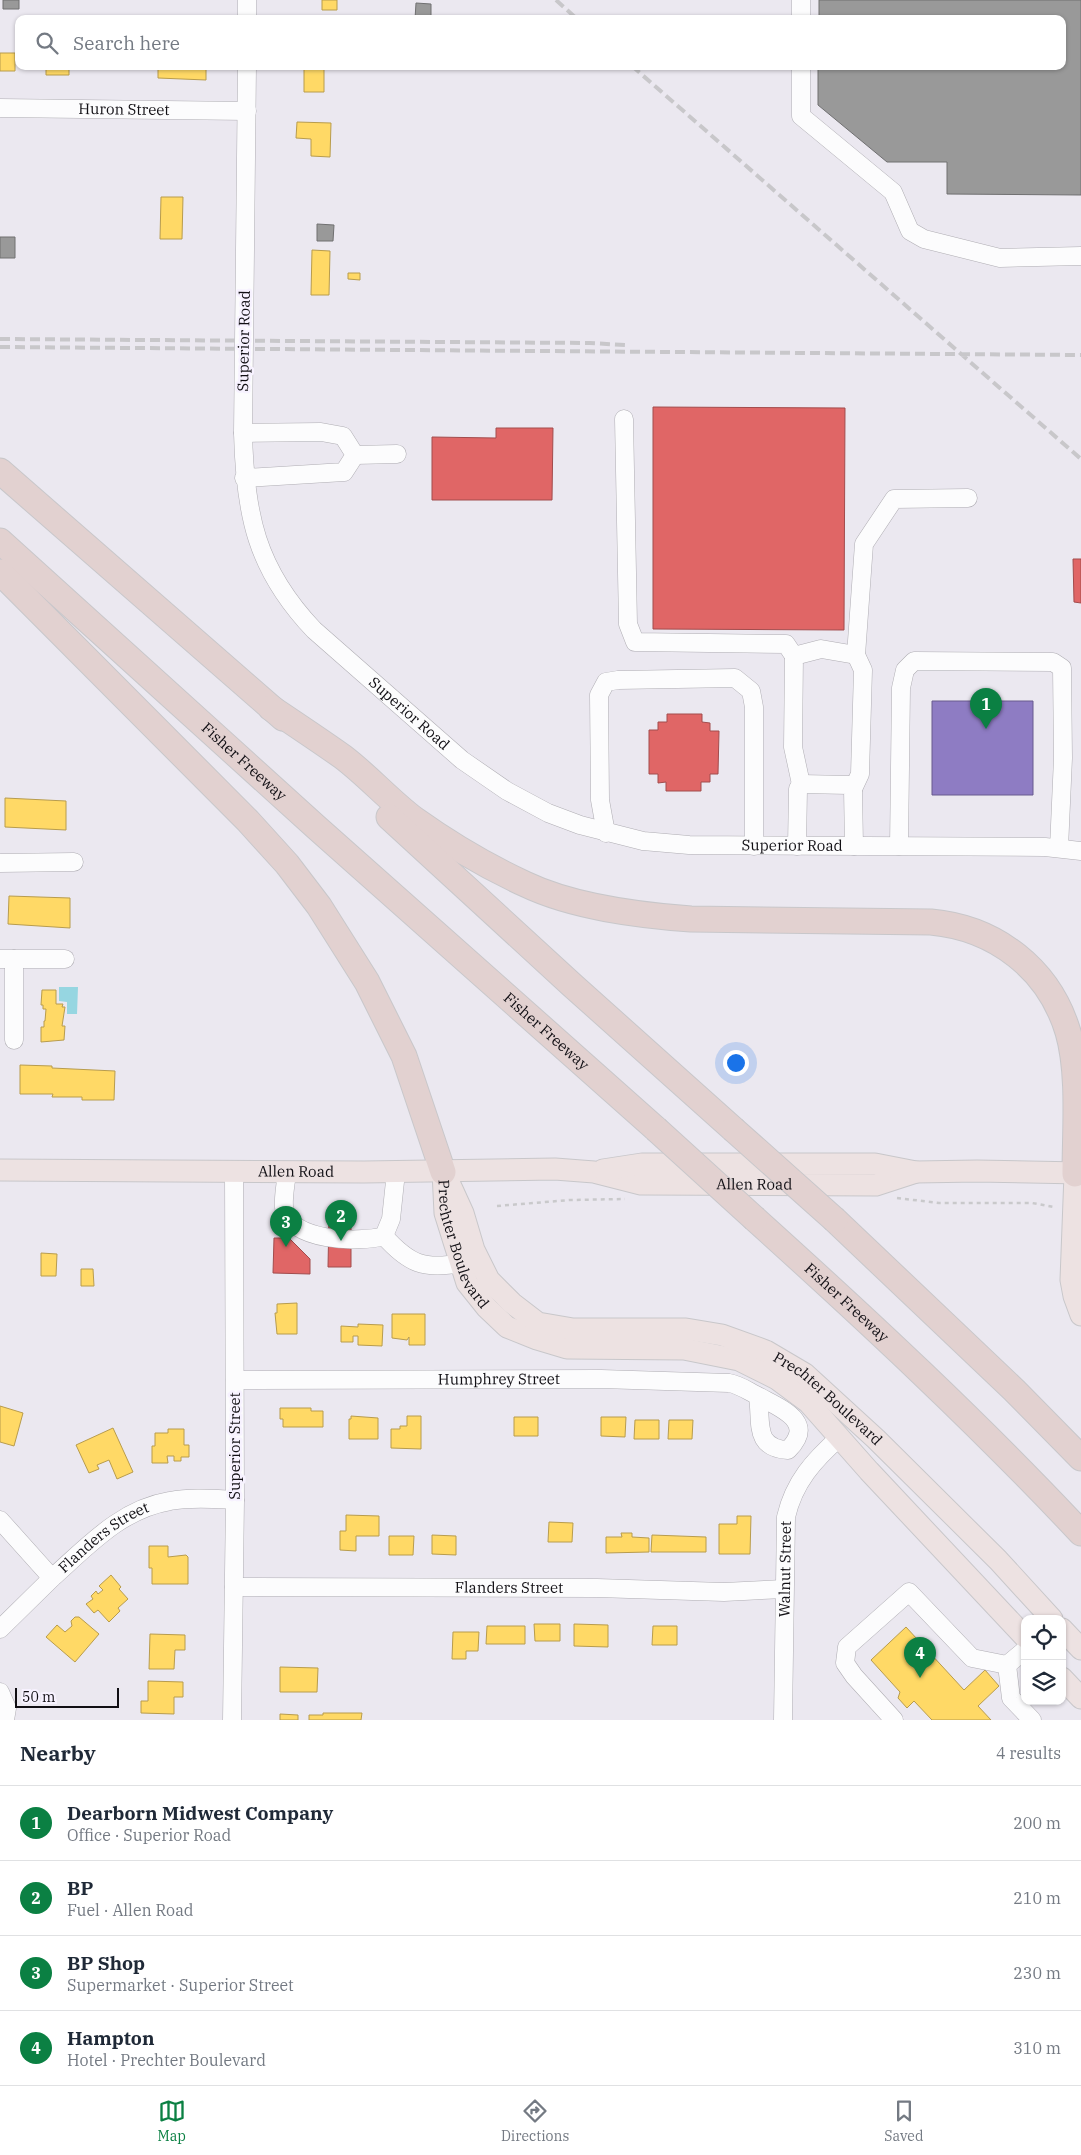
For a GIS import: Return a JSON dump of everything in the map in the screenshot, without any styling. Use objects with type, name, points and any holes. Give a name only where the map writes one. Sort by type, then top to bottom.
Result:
[{"type":"highway","points":[[0,471],[271,708],[572,985],[835,1220],[1014,1390],[1081,1458]]},
{"type":"highway","name":"Fisher Freeway","points":[[0,541],[316,828],[656,1129],[828,1285],[967,1417],[1081,1533]]},
{"type":"highway","points":[[0,572],[248,821],[287,864],[319,906],[367,982],[404,1056],[443,1172]]},
{"type":"highway","points":[[271,708],[344,758],[413,818],[464,852],[526,885],[607,909],[651,916],[691,919],[931,922],[960,926],[987,936],[1008,948],[1030,967],[1046,986],[1060,1010],[1068,1033],[1073,1057],[1078,1174]]},
{"type":"main road","name":"Allen Road","points":[[0,1170],[443,1172],[555,1169],[594,1172],[641,1184],[866,1185],[876,1185],[916,1172],[977,1171],[1078,1174]]},
{"type":"main road","name":"Prechter Boulevard","points":[[443,1172],[445,1213],[467,1282],[487,1308],[507,1327],[567,1348],[684,1349],[739,1360],[777,1379],[808,1402],[840,1436],[869,1472],[1021,1633]]},
{"type":"main road","name":"Prechter Boulevard","points":[[443,1172],[463,1212],[474,1250],[489,1280],[512,1304],[538,1323],[573,1328],[686,1329],[722,1335],[766,1351],[812,1381],[876,1439],[998,1560],[1048,1615]]},
{"type":"main road","points":[[1078,1174],[1070,1268],[1076,1285],[1081,1316]]},
{"type":"main road","points":[[972,1581],[998,1560]]},
{"type":"main road","points":[[1066,1633],[1081,1649]]},
{"type":"main road","points":[[1066,1682],[1081,1698]]},
{"type":"street","points":[[247,15],[248,0]]},
{"type":"street","points":[[800,0],[801,15]]},
{"type":"street","name":"Superior Road","points":[[247,70],[244,478],[253,527],[270,571],[290,602],[314,630],[481,774],[507,792],[548,813],[606,833],[666,844],[1059,848],[1081,852]]},
{"type":"street","points":[[801,70],[801,116],[893,192],[910,231],[924,239],[1000,258],[1081,256]]},
{"type":"street","name":"Huron Street","points":[[0,108],[247,111]]},
{"type":"street","points":[[624,419],[628,624],[635,642],[786,644],[794,656],[793,747],[801,784],[798,789],[797,846]]},
{"type":"street","points":[[243,433],[322,432],[343,436],[356,455]]},
{"type":"street","points":[[356,455],[397,454]]},
{"type":"street","points":[[244,478],[344,472],[356,455]]},
{"type":"street","points":[[854,846],[853,789],[860,774],[863,670],[856,655],[864,544],[894,499],[968,498]]},
{"type":"street","points":[[794,656],[820,649],[856,655]]},
{"type":"street","points":[[899,846],[901,688],[905,670],[914,661],[1053,662],[1062,668],[1063,758],[1059,848]]},
{"type":"street","points":[[606,833],[600,800],[599,695],[606,682],[618,680],[735,678],[751,691],[754,707],[754,846]]},
{"type":"street","points":[[801,784],[849,785],[853,789]]},
{"type":"street","points":[[0,863],[74,862]]},
{"type":"street","points":[[14,1040],[7,959],[65,959]]},
{"type":"street","name":"Superior Street","points":[[232,1720],[235,1500],[234,1172]]},
{"type":"street","points":[[287,1172],[284,1208],[296,1226],[322,1237],[372,1239],[384,1236]]},
{"type":"street","points":[[384,1236],[390,1219],[396,1172]]},
{"type":"street","points":[[384,1236],[400,1253],[413,1261],[429,1266],[461,1263]]},
{"type":"street","name":"Humphrey Street","points":[[235,1380],[582,1379],[728,1383],[739,1385],[758,1396]]},
{"type":"street","name":"Walnut Street","points":[[783,1720],[784,1537],[789,1504],[794,1489],[803,1475],[840,1436]]},
{"type":"street","name":"Flanders Street","points":[[0,1520],[52,1578],[116,1523],[144,1507],[172,1500],[235,1500]]},
{"type":"street","points":[[0,1629],[52,1578]]},
{"type":"street","name":"Flanders Street","points":[[234,1587],[596,1588],[724,1592],[784,1589]]},
{"type":"street","points":[[894,1720],[854,1676],[845,1663],[847,1647],[909,1592],[972,1658],[1007,1665]]},
{"type":"street","points":[[1007,1665],[1021,1653]]},
{"type":"street","points":[[1007,1665],[1011,1698],[1032,1720]]},
{"type":"street","points":[[0,1692],[7,1708],[5,1720]]},
{"type":"water","points":[[59,987],[78,987],[77,1014],[67,1014],[67,1002],[59,1001]]},
{"type":"building: Homes","points":[[322,0],[337,0],[337,10],[322,10]]},
{"type":"building: Homes","points":[[0,53],[15,53],[15,71],[0,71]]},
{"type":"building: Homes","points":[[46,70],[69,70],[69,75],[46,75]]},
{"type":"building: Homes","points":[[158,70],[206,70],[206,80],[158,78]]},
{"type":"building: Homes","points":[[304,70],[324,70],[324,92],[304,92]]},
{"type":"building: Homes","points":[[297,122],[331,123],[330,157],[311,156],[311,139],[296,138]]},
{"type":"building: Homes","points":[[161,197],[183,197],[182,239],[160,239]]},
{"type":"building: Homes","points":[[312,250],[330,251],[329,295],[311,295]]},
{"type":"building: Homes","points":[[348,273],[360,273],[360,280],[348,279]]},
{"type":"building: Homes","points":[[5,798],[66,801],[66,830],[5,827]]},
{"type":"building: Homes","points":[[9,896],[70,898],[70,928],[8,924]]},
{"type":"building: Homes","points":[[42,990],[56,990],[56,1004],[63,1004],[62,1007],[65,1007],[62,1026],[65,1026],[64,1040],[41,1042],[41,1027],[44,1027],[46,1009],[43,1009],[43,1005],[41,1005]]},
{"type":"building: Homes","points":[[20,1065],[115,1071],[114,1100],[82,1100],[82,1097],[52,1097],[53,1094],[20,1094]]},
{"type":"building: Homes","points":[[41,1253],[57,1254],[56,1276],[41,1276]]},
{"type":"building: Homes","points":[[81,1269],[93,1269],[94,1286],[81,1286]]},
{"type":"building: Homes","points":[[297,1303],[297,1334],[277,1334],[275,1313],[277,1313],[277,1304]]},
{"type":"building: Homes","points":[[392,1314],[425,1314],[425,1345],[409,1345],[409,1337],[407,1340],[392,1338]]},
{"type":"building: Homes","points":[[358,1324],[383,1325],[382,1346],[358,1345],[358,1336],[353,1336],[353,1342],[341,1342],[341,1326],[358,1327]]},
{"type":"building: Homes","points":[[0,1406],[23,1413],[14,1446],[0,1442]]},
{"type":"building: Homes","points":[[280,1408],[311,1408],[311,1411],[323,1411],[323,1427],[283,1427],[283,1419],[280,1419]]},
{"type":"building: Homes","points":[[351,1416],[378,1418],[378,1439],[349,1439],[349,1419],[351,1419]]},
{"type":"building: Homes","points":[[407,1416],[421,1416],[421,1449],[391,1448],[391,1429],[400,1429],[400,1426],[407,1426]]},
{"type":"building: Homes","points":[[514,1417],[538,1417],[538,1436],[514,1436]]},
{"type":"building: Homes","points":[[601,1417],[626,1417],[625,1437],[601,1436]]},
{"type":"building: Homes","points":[[635,1420],[659,1420],[659,1439],[634,1439]]},
{"type":"building: Homes","points":[[669,1420],[693,1420],[692,1439],[668,1439]]},
{"type":"building: Homes","points":[[113,1428],[133,1472],[117,1479],[109,1460],[97,1465],[99,1469],[89,1473],[76,1445]]},
{"type":"building: Homes","points":[[168,1429],[184,1429],[184,1445],[189,1445],[189,1457],[181,1457],[181,1461],[174,1461],[174,1456],[167,1456],[168,1463],[152,1463],[152,1446],[155,1446],[155,1433],[168,1433]]},
{"type":"building: Homes","points":[[346,1515],[379,1516],[379,1536],[356,1536],[356,1551],[340,1550],[340,1531],[346,1531]]},
{"type":"building: Homes","points":[[737,1516],[751,1516],[750,1554],[719,1554],[719,1524],[737,1524]]},
{"type":"building: Homes","points":[[549,1522],[573,1523],[572,1542],[548,1542]]},
{"type":"building: Homes","points":[[621,1533],[632,1533],[632,1537],[649,1538],[649,1552],[606,1553],[606,1537],[622,1537]]},
{"type":"building: Homes","points":[[432,1535],[456,1536],[456,1555],[432,1554]]},
{"type":"building: Homes","points":[[652,1535],[706,1537],[706,1552],[651,1552]]},
{"type":"building: Homes","points":[[389,1536],[414,1536],[413,1555],[389,1555]]},
{"type":"building: Homes","points":[[149,1546],[168,1546],[168,1557],[186,1555],[188,1557],[188,1584],[152,1584],[152,1568],[149,1568]]},
{"type":"building: Homes","points":[[111,1575],[121,1587],[119,1589],[128,1599],[118,1608],[120,1611],[109,1622],[98,1610],[94,1613],[86,1604],[93,1599],[91,1596],[96,1591],[98,1594],[103,1590],[99,1586]]},
{"type":"building: Homes","points":[[75,1617],[79,1617],[99,1634],[75,1662],[46,1637],[57,1625],[65,1632],[72,1626],[71,1621]]},
{"type":"building: Homes","points":[[534,1624],[560,1624],[560,1641],[535,1641]]},
{"type":"building: Homes","points":[[574,1624],[608,1625],[608,1647],[574,1646]]},
{"type":"building: Homes","points":[[487,1626],[525,1626],[525,1644],[486,1644]]},
{"type":"building: Homes","points":[[653,1626],[677,1626],[677,1645],[652,1645]]},
{"type":"building: Homes","points":[[906,1627],[964,1690],[985,1670],[999,1686],[978,1706],[991,1720],[932,1720],[914,1701],[907,1708],[898,1698],[900,1692],[871,1660]]},
{"type":"building: Homes","points":[[453,1632],[479,1632],[478,1651],[466,1651],[466,1659],[452,1659]]},
{"type":"building: Homes","points":[[150,1634],[185,1635],[185,1650],[175,1650],[174,1669],[149,1669]]},
{"type":"building: Homes","points":[[280,1667],[318,1668],[317,1692],[280,1692]]},
{"type":"building: Homes","points":[[148,1681],[183,1682],[183,1697],[174,1697],[174,1714],[141,1713],[141,1701],[148,1701]]},
{"type":"building: Homes","points":[[323,1713],[362,1713],[361,1720],[309,1720],[309,1715],[323,1715]]},
{"type":"building: Homes","points":[[280,1714],[298,1715],[298,1720],[280,1720]]},
{"type":"building: Shops","points":[[653,407],[845,408],[844,630],[653,629]]},
{"type":"building: Shops","points":[[496,428],[553,428],[552,500],[432,500],[432,437],[496,438]]},
{"type":"building: Shops","points":[[1073,559],[1081,559],[1081,603],[1074,602]]},
{"type":"building: Shops","points":[[667,714],[702,714],[702,722],[710,723],[710,731],[719,731],[718,774],[710,774],[710,782],[701,782],[701,791],[666,791],[666,782],[658,783],[658,774],[649,774],[649,730],[658,730],[658,722],[667,722]]},
{"type":"building: Shops","points":[[329,1215],[351,1216],[351,1267],[328,1267]]},
{"type":"building: Shops","points":[[274,1238],[289,1238],[310,1259],[310,1274],[273,1273]]},
{"type":"building: Offices","points":[[932,701],[1033,701],[1033,795],[932,795]]},
{"type":"building: Industry","points":[[3,0],[19,0],[19,9],[3,9]]},
{"type":"building: Industry","points":[[819,0],[1081,0],[1081,195],[947,194],[947,162],[887,162],[818,105],[818,70],[1066,70],[1066,15],[819,15]]},
{"type":"building: Industry","points":[[416,3],[431,4],[431,15],[415,15]]},
{"type":"building: Industry","points":[[317,224],[334,225],[333,241],[317,241]]},
{"type":"building: Industry","points":[[0,237],[15,237],[15,258],[0,258]]},
{"type":"railway","points":[[556,0],[573,15]]},
{"type":"railway","points":[[637,70],[1081,459]]},
{"type":"railway","points":[[0,339],[590,343],[625,345]]},
{"type":"railway","points":[[0,347],[1081,355]]},
{"type":"place","name":"Dearborn Midwest Company","points":[[986,729]]},
{"type":"place","name":"BP","points":[[341,1241]]},
{"type":"place","name":"BP Shop","points":[[286,1247]]},
{"type":"place","name":"Hampton","points":[[920,1678]]}]
